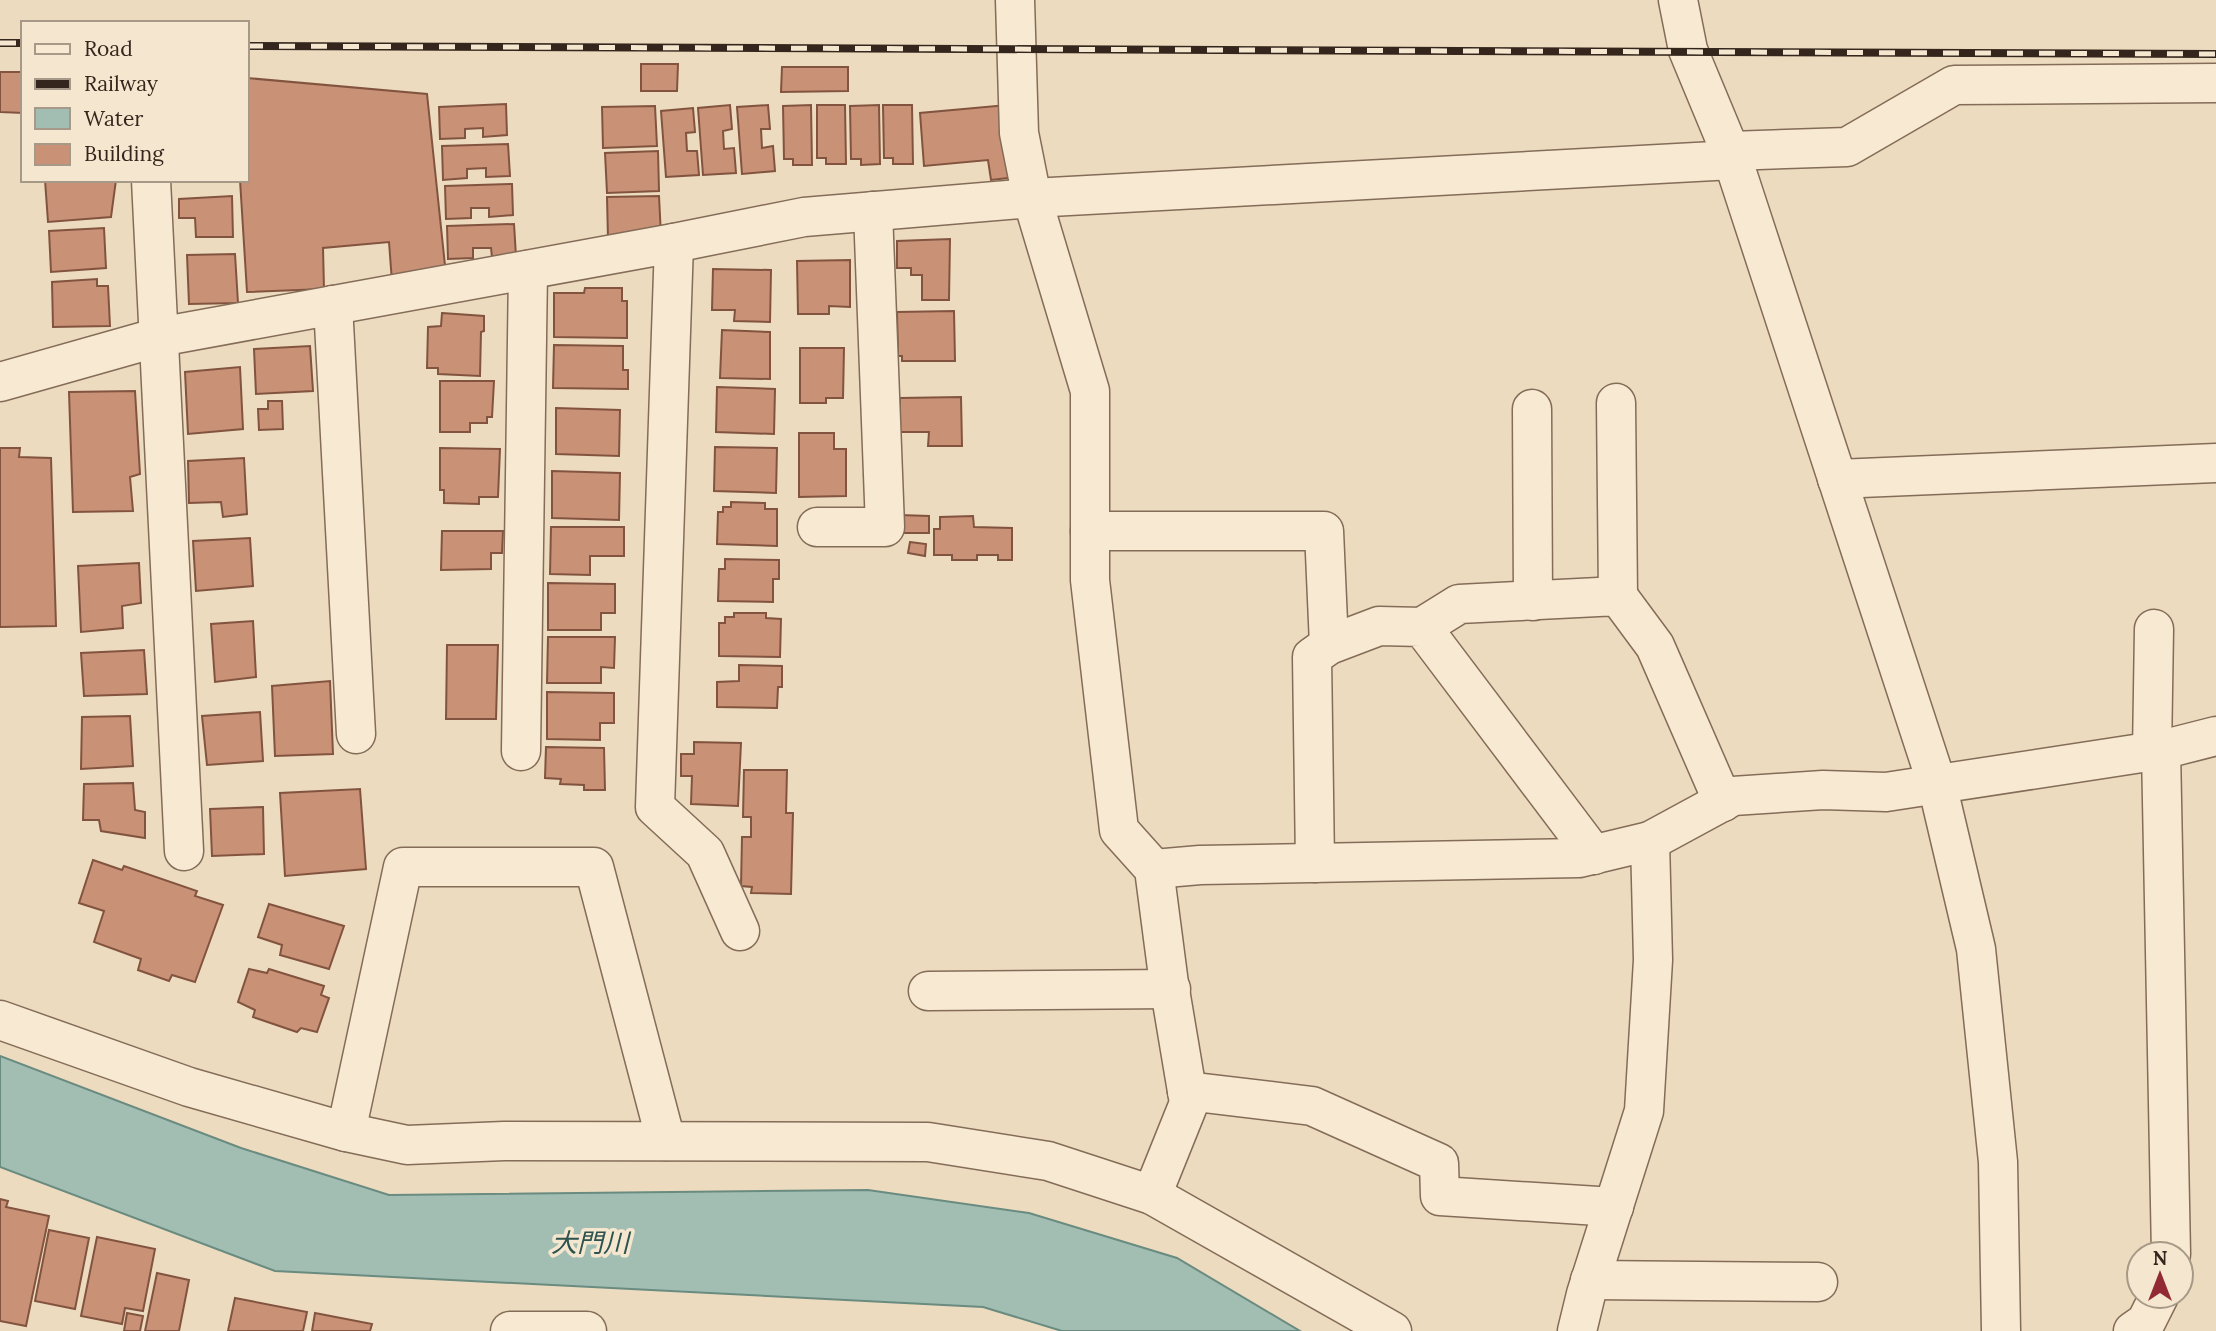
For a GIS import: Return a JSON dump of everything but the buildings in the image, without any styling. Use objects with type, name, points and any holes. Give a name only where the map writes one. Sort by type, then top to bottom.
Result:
[{"type":"street","points":[[1014,0],[1019,133],[1032,198],[1090,391],[1090,580],[1119,830],[1154,869],[1189,1103],[1152,1195]]},
{"type":"street","points":[[1678,0],[1688,50],[1731,156],[1937,784],[1976,949],[1998,1162],[2001,1331]]},
{"type":"street","points":[[0,382],[159,337],[804,217],[1032,198],[1847,147],[1954,85],[2216,83]]},
{"type":"street","points":[[151,182],[184,852]]},
{"type":"street","points":[[817,527],[885,527],[873,211]]},
{"type":"street","points":[[674,243],[655,807],[705,853],[740,931]]},
{"type":"street","points":[[521,751],[528,270]]},
{"type":"street","points":[[334,305],[356,734]]},
{"type":"street","points":[[1616,403],[1618,596],[1655,646],[1723,802]]},
{"type":"street","points":[[1532,410],[1533,601]]},
{"type":"street","points":[[1837,479],[2216,463]]},
{"type":"street","points":[[1090,531],[1324,531],[1329,645]]},
{"type":"street","points":[[1315,863],[1312,657],[1329,645],[1379,626],[1422,627],[1459,604],[1618,596]]},
{"type":"street","points":[[1422,627],[1594,855]]},
{"type":"street","points":[[2154,629],[2171,1240]]},
{"type":"street","points":[[1154,869],[1200,865],[1579,858],[1650,841],[1733,796],[1824,790],[1886,792],[2156,751],[2216,736]]},
{"type":"street","points":[[1577,1331],[1590,1280],[1644,1111],[1653,960],[1650,841]]},
{"type":"street","points":[[346,1132],[403,867],[594,867],[666,1141]]},
{"type":"street","points":[[928,990],[1171,989]]},
{"type":"street","points":[[0,1020],[189,1087],[346,1132],[407,1145],[504,1141],[928,1142],[1048,1161],[1152,1195],[1392,1331]]},
{"type":"street","points":[[1186,1091],[1312,1106],[1439,1163],[1440,1196],[1614,1207]]},
{"type":"street","points":[[1590,1280],[1818,1282]]},
{"type":"street","points":[[2133,1331],[2146,1322],[2152,1310]]},
{"type":"street","points":[[510,1331],[587,1331]]},
{"type":"water","name":"大門川","points":[[0,1056],[241,1148],[389,1195],[868,1190],[1029,1213],[1177,1258],[1300,1331],[1062,1331],[983,1307],[275,1271],[0,1167]]},
{"type":"railway","points":[[0,43],[21,43]]},
{"type":"railway","points":[[248,46],[2216,54]]}]
